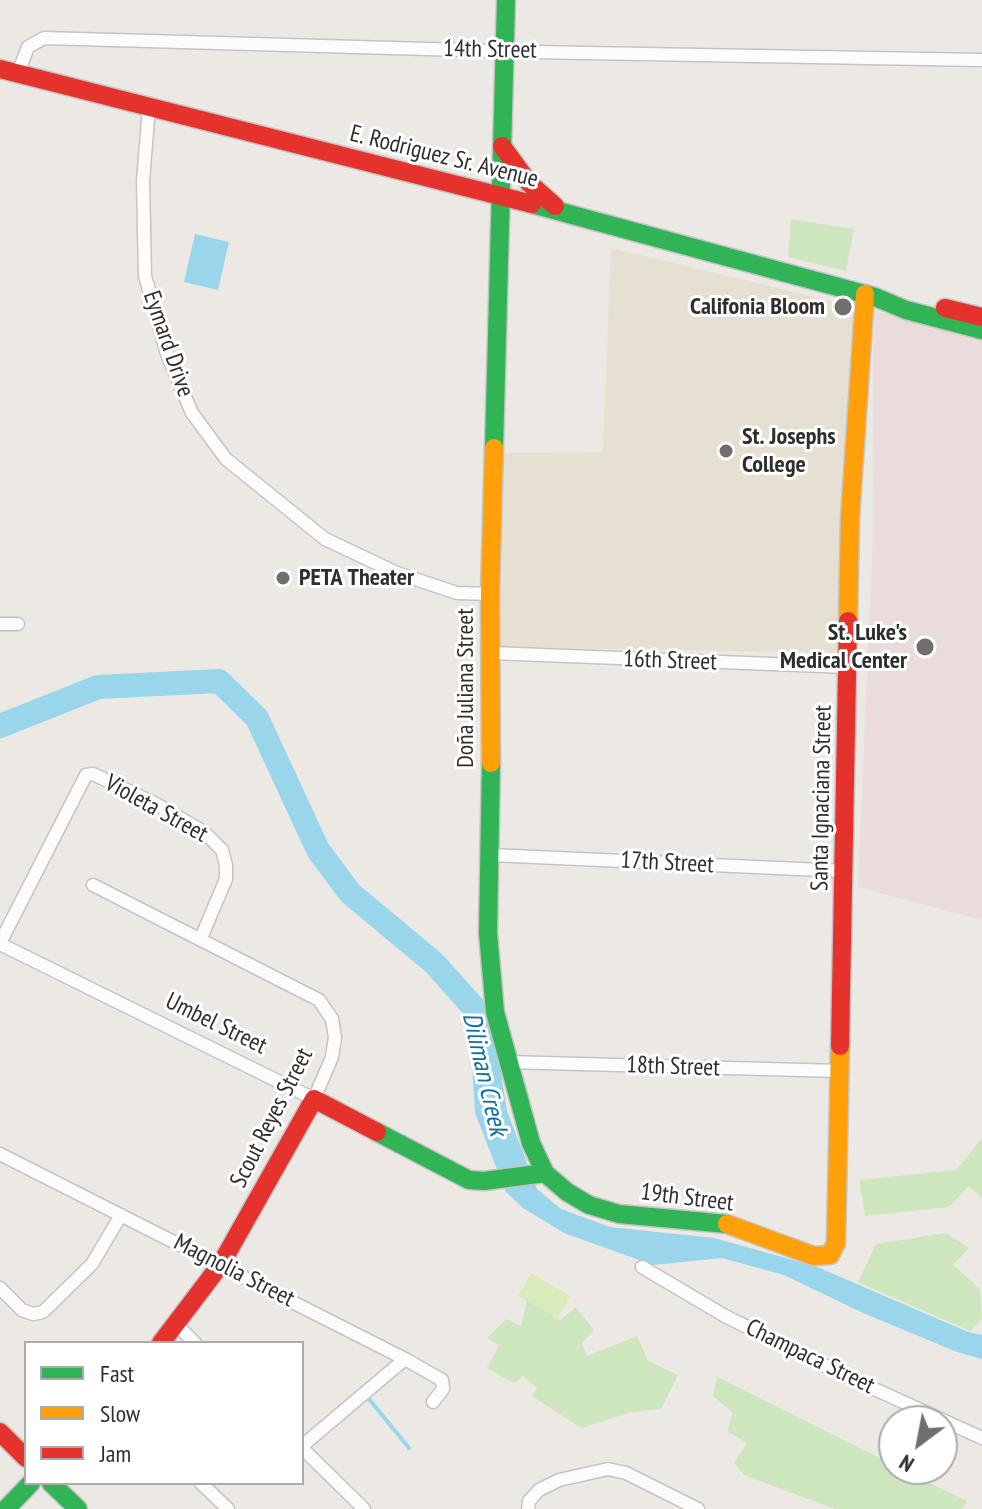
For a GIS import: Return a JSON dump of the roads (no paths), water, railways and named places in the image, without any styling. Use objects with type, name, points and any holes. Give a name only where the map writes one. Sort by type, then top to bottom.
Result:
[{"type":"street","name":"Doña Juliana Street","points":[[506,0],[490,594],[491,855],[488,933],[495,1012],[519,1107],[542,1173]]},
{"type":"street","name":"14th Street","points":[[9,71],[28,47],[44,38],[982,60]]},
{"type":"street","name":"E. Rodriguez Sr. Avenue","points":[[9,71],[564,212],[870,295],[906,310],[982,330]]},
{"type":"street","name":"Eymard Drive","points":[[149,107],[143,181],[145,276],[167,354],[192,413],[226,459],[325,539],[397,573],[457,593],[490,594]]},
{"type":"street","points":[[502,146],[529,183],[564,212]]},
{"type":"street","name":"E. Rodriguez Sr. Avenue","points":[[870,295],[902,297],[982,317]]},
{"type":"street","name":"Santa Ignaciana Street","points":[[830,1255],[836,1243],[850,518],[870,295]]},
{"type":"street","points":[[0,624],[18,624]]},
{"type":"street","name":"16th Street","points":[[491,653],[848,667]]},
{"type":"street","name":"Violeta Street","points":[[0,944],[86,775],[93,774],[156,804],[204,832],[222,850],[226,879],[201,938]]},
{"type":"street","name":"17th Street","points":[[491,855],[844,871]]},
{"type":"street","name":"Scout Reyes Street","points":[[93,885],[319,1000],[332,1019],[335,1037],[332,1057],[314,1099],[221,1264],[163,1341]]},
{"type":"street","name":"Umbel Street","points":[[0,944],[314,1099],[469,1180],[484,1181],[542,1173]]},
{"type":"street","name":"18th Street","points":[[507,1062],[840,1071]]},
{"type":"street","name":"Magnolia Street","points":[[0,1154],[221,1264],[442,1380],[443,1389],[433,1402]]},
{"type":"street","name":"19th Street","points":[[542,1173],[589,1205],[619,1214],[729,1224],[814,1256],[830,1255]]},
{"type":"street","points":[[0,1288],[22,1310],[33,1314],[43,1312],[92,1264],[121,1215]]},
{"type":"street","name":"Champaca Street","points":[[642,1267],[738,1323],[846,1376],[981,1433]]},
{"type":"street","points":[[177,1325],[193,1341]]},
{"type":"street","points":[[304,1445],[405,1359]]},
{"type":"street","points":[[0,1432],[24,1456]]},
{"type":"street","points":[[304,1449],[364,1509]]},
{"type":"street","points":[[528,1509],[529,1501],[539,1490],[559,1480],[608,1469],[626,1473],[698,1509]]},
{"type":"street","points":[[6,1509],[29,1485]]},
{"type":"street","points":[[53,1485],[78,1509]]},
{"type":"street","points":[[203,1485],[228,1509]]},
{"type":"water","points":[[195,234],[229,242],[218,290],[184,282]]},
{"type":"water","points":[[469,1017],[492,1017],[507,1111],[537,1189],[561,1209],[610,1227],[714,1238],[815,1266],[968,1332],[982,1335],[982,1359],[957,1352],[863,1313],[784,1275],[722,1258],[653,1265],[564,1233],[523,1208],[506,1192],[475,1113]]},
{"type":"waterway","name":"Diliman Creek","points":[[0,726],[98,687],[219,681],[257,718],[318,850],[350,893],[434,963],[476,1010],[482,1050]]},
{"type":"waterway","points":[[369,1399],[409,1448]]},
{"type":"place","name":"Califonia Bloom","points":[[843,307]]},
{"type":"place","name":"St. Josephs College","points":[[726,451]]},
{"type":"place","name":"PETA Theater","points":[[283,578]]},
{"type":"place","name":"St. Luke's Medical Center","points":[[925,647]]}]
